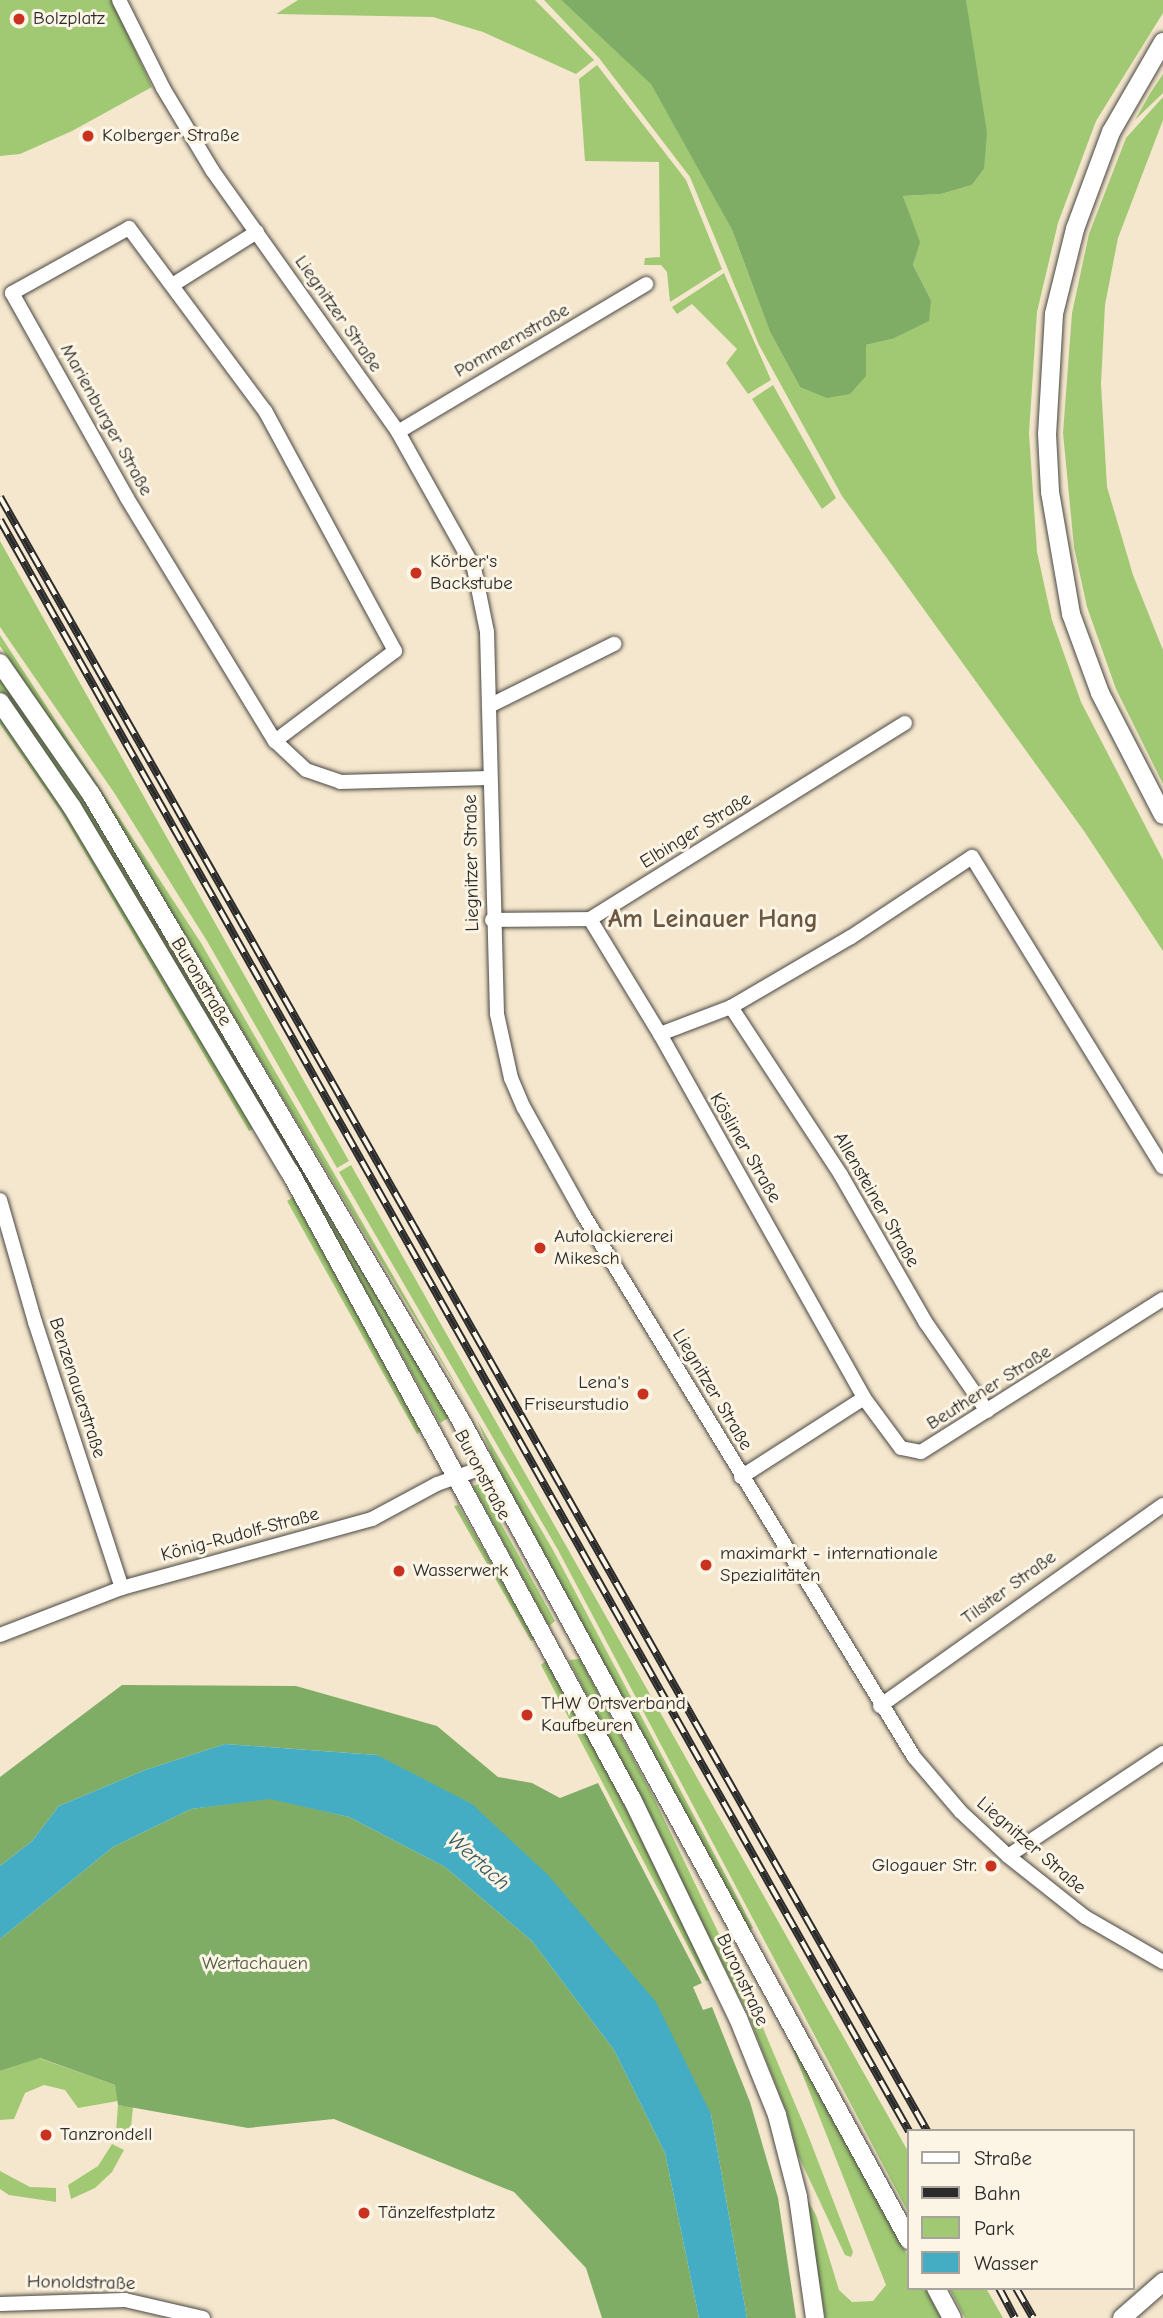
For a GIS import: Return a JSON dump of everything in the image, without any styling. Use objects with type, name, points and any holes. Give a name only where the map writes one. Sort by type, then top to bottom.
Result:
[{"type":"street","name":"Liegnitzer Straße","points":[[119,0],[163,88],[257,232],[398,432],[474,568],[487,632],[492,920],[497,1014],[511,1078],[524,1108],[741,1477],[880,1706],[914,1757],[961,1812],[1009,1856],[1085,1917],[1163,1962]]},
{"type":"street","points":[[1163,42],[1111,132],[1074,229],[1054,314],[1047,434],[1049,492],[1071,614],[1106,706],[1163,815]]},
{"type":"street","name":"Marienburger Straße","points":[[275,740],[395,651],[265,411],[130,228],[12,293],[158,551],[275,740],[306,770],[340,782],[489,778]]},
{"type":"street","points":[[173,284],[257,232]]},
{"type":"street","name":"Pommernstraße","points":[[398,432],[646,284]]},
{"type":"street","points":[[489,706],[614,644]]},
{"type":"street","name":"Buronstraße","points":[[0,663],[91,794],[487,1466],[908,2238]]},
{"type":"street","name":"Buronstraße","points":[[0,702],[72,807],[290,1172],[634,1801],[738,2018],[788,2152],[816,2318]]},
{"type":"street","name":"Elbinger Straße","points":[[590,919],[905,723]]},
{"type":"street","points":[[660,1034],[731,1007],[851,937],[972,857],[1163,1167]]},
{"type":"street","points":[[492,920],[590,919]]},
{"type":"street","name":"Kösliner Straße","points":[[590,919],[660,1034],[864,1398]]},
{"type":"street","name":"Allensteiner Straße","points":[[731,1007],[841,1175],[926,1324],[987,1411]]},
{"type":"street","name":"Benzenauerstraße","points":[[0,1200],[35,1322],[122,1588]]},
{"type":"street","name":"Beuthener Straße","points":[[864,1398],[901,1448],[921,1452],[1163,1299]]},
{"type":"street","points":[[741,1477],[864,1398]]},
{"type":"street","name":"König-Rudolf-Straße","points":[[0,1635],[122,1588],[372,1519],[458,1475],[487,1466]]},
{"type":"street","name":"Tilsiter Straße","points":[[880,1706],[1163,1504]]},
{"type":"street","points":[[1009,1856],[1163,1753]]},
{"type":"street","points":[[1122,2318],[1163,2282]]},
{"type":"street","points":[[937,2290],[952,2318]]},
{"type":"street","name":"Honoldstraße","points":[[0,2304],[125,2300],[202,2318]]},
{"type":"green space","points":[[0,0],[112,0],[152,87],[72,131],[20,154],[0,156]]},
{"type":"green space","points":[[298,0],[535,0],[594,60],[576,74],[483,32],[433,17],[276,14]]},
{"type":"green space","points":[[544,0],[561,0],[651,83],[732,230],[770,332],[800,387],[866,345],[892,339],[931,300],[913,265],[919,242],[903,196],[941,194],[972,185],[984,169],[966,0],[1163,0],[1163,13],[1096,121],[1058,223],[1037,312],[1029,433],[1037,552],[1052,620],[1081,702],[1163,860],[1163,951],[1084,831],[842,496],[759,345],[690,177],[599,58]]},
{"type":"green space","points":[[561,0],[966,0],[987,133],[984,169],[972,185],[941,194],[903,196],[920,242],[913,265],[931,300],[929,321],[892,339],[866,345],[866,376],[850,394],[827,398],[800,387],[770,332],[732,230],[651,84]]},
{"type":"green space","points":[[597,65],[686,180],[722,269],[670,302],[667,272],[661,265],[644,265],[645,258],[660,257],[659,162],[585,161],[579,79]]},
{"type":"green space","points":[[1163,74],[1163,93],[1135,120],[1151,92]]},
{"type":"green space","points":[[1163,97],[1163,120],[1118,238],[1105,305],[1101,384],[1107,487],[1133,575],[1163,650],[1163,784],[1116,689],[1087,607],[1074,547],[1063,433],[1072,313],[1089,234],[1126,138]]},
{"type":"green space","points":[[724,273],[771,380],[748,394],[726,363],[737,349],[692,304],[677,314],[672,307]]},
{"type":"green space","points":[[773,385],[836,498],[822,509],[752,399]]},
{"type":"green space","points":[[0,541],[349,1161],[337,1168],[207,941],[115,794],[0,627]]},
{"type":"green space","points":[[0,635],[201,943],[470,1409],[98,791],[0,646]]},
{"type":"green space","points":[[0,675],[84,797],[450,1417],[440,1423],[309,1190],[78,803],[0,690]]},
{"type":"green space","points":[[0,713],[65,810],[255,1128],[249,1131],[61,812],[0,724]]},
{"type":"green space","points":[[351,1165],[908,2151],[908,2212],[558,1550],[339,1172]]},
{"type":"green space","points":[[293,1197],[421,1431],[417,1434],[287,1201]]},
{"type":"green space","points":[[477,1420],[553,1550],[735,1893],[753,1928],[749,1931],[496,1465]]},
{"type":"green space","points":[[479,1484],[555,1621],[549,1626],[473,1486]]},
{"type":"green space","points":[[458,1505],[535,1639],[531,1641],[454,1506]]},
{"type":"green space","points":[[580,1659],[653,1796],[755,2009],[806,2130],[853,2252],[851,2257],[845,2255],[797,2153],[787,2113],[748,2014],[569,1660]]},
{"type":"green space","points":[[546,1661],[626,1802],[711,1979],[706,1981],[541,1665]]},
{"type":"green space","points":[[122,1685],[296,1686],[437,1726],[498,1777],[532,1783],[560,1798],[598,1783],[702,1983],[693,1987],[703,2010],[712,2007],[750,2102],[778,2198],[796,2318],[747,2318],[711,2114],[377,1755],[225,1744],[145,1770],[59,1806],[32,1841],[0,1866],[0,1777]]},
{"type":"green space","name":"Wertachauen","points":[[270,1798],[349,1817],[445,1867],[532,1941],[614,2050],[665,2153],[699,2318],[602,2318],[586,2268],[514,2192],[334,2119],[248,2128],[118,2105],[115,2085],[40,2058],[0,2071],[0,1939],[113,1847],[191,1809]]},
{"type":"green space","points":[[781,2020],[908,2256],[908,2290],[926,2290],[941,2318],[825,2318],[806,2198],[816,2215],[839,2290],[852,2302],[873,2301],[886,2285]]},
{"type":"green space","points":[[39,2058],[115,2085],[118,2101],[78,2108],[65,2090],[44,2085],[25,2093],[14,2119],[0,2120],[0,2071]]},
{"type":"green space","points":[[118,2105],[133,2107],[130,2137],[116,2132]]},
{"type":"green space","points":[[112,2144],[124,2150],[112,2172],[95,2188],[71,2199],[68,2185],[98,2166]]},
{"type":"green space","points":[[0,2171],[30,2187],[56,2188],[56,2202],[9,2195],[0,2189]]},
{"type":"green space","points":[[950,2290],[987,2290],[1003,2318],[965,2318]]},
{"type":"water","name":"Wertach","points":[[225,1744],[377,1755],[472,1804],[548,1875],[656,2002],[711,2114],[747,2318],[699,2318],[665,2153],[614,2050],[532,1941],[445,1867],[349,1817],[270,1799],[191,1809],[113,1847],[0,1939],[0,1866],[32,1841],[59,1806],[145,1770]]},
{"type":"railway","points":[[0,497],[926,2129]]},
{"type":"railway","points":[[0,520],[908,2129]]},
{"type":"railway","points":[[1000,2290],[1015,2318]]},
{"type":"railway","points":[[1017,2290],[1033,2318]]},
{"type":"place","name":"Bolzplatz","points":[[19,19]]},
{"type":"place","name":"Kolberger Straße","points":[[88,136]]},
{"type":"place","name":"Körber's Backstube","points":[[416,573]]},
{"type":"place","name":"Autolackiererei Mikesch","points":[[540,1248]]},
{"type":"place","name":"Lena's Friseurstudio","points":[[643,1394]]},
{"type":"place","name":"maximarkt - internationale Spezialitäten","points":[[706,1565]]},
{"type":"place","name":"Wasserwerk","points":[[399,1571]]},
{"type":"place","name":"THW Ortsverband Kaufbeuren","points":[[527,1715]]},
{"type":"place","name":"Glogauer Str.","points":[[991,1866]]},
{"type":"place","name":"Tanzrondell","points":[[46,2135]]},
{"type":"place","name":"Tänzelfestplatz","points":[[364,2213]]},
{"type":"district","name":"Am Leinauer Hang","points":[[713,920]]}]
